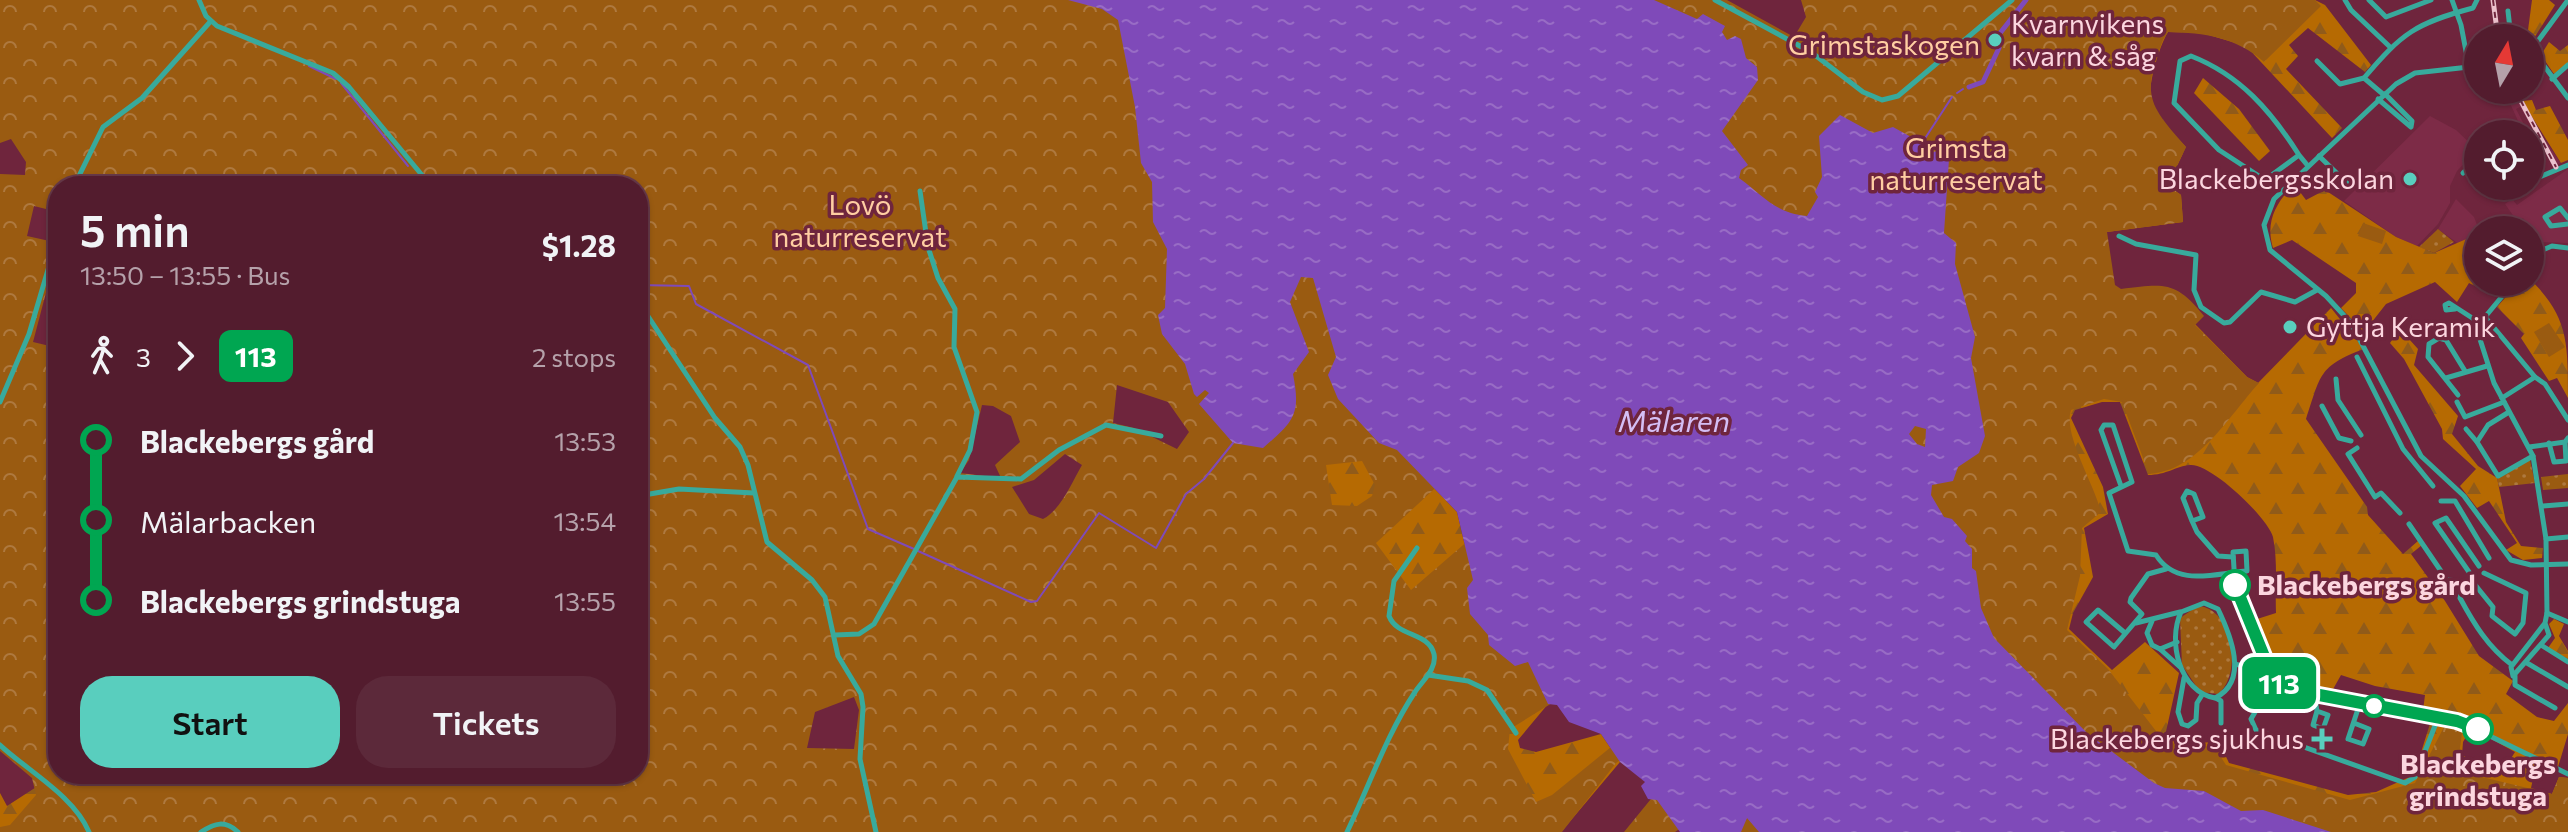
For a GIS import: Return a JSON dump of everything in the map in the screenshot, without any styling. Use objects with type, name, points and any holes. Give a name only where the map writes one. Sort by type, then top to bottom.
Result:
[{"type":"street","points":[[199,0],[210,22],[333,73],[349,87],[423,176]]},
{"type":"street","points":[[1715,0],[1811,52],[1863,92],[1882,100],[1898,96],[2012,0]]},
{"type":"street","points":[[2345,0],[2389,46]]},
{"type":"street","points":[[2369,0],[2386,17],[2431,0]]},
{"type":"street","points":[[2452,0],[2464,44]]},
{"type":"street","points":[[2317,61],[2340,84],[2364,78],[2389,46],[2413,28],[2473,8],[2477,0]]},
{"type":"street","points":[[2544,34],[2568,0]]},
{"type":"street","points":[[2508,11],[2509,24]]},
{"type":"street","points":[[79,176],[103,127],[142,98],[210,22]]},
{"type":"street","points":[[2299,155],[2266,179],[2219,150],[2174,103],[2180,61],[2191,56],[2231,74],[2280,124],[2308,166]]},
{"type":"street","points":[[2552,79],[2568,65]]},
{"type":"street","points":[[2464,68],[2415,73],[2382,96],[2308,166],[2268,210],[2264,225],[2273,255],[2317,290],[2351,323],[2421,456],[2464,496],[2511,560],[2568,564]]},
{"type":"street","points":[[2544,68],[2568,98]]},
{"type":"street","points":[[2364,78],[2411,127],[2412,121],[2382,96]]},
{"type":"street","points":[[2319,156],[2348,184]]},
{"type":"street","points":[[2544,175],[2568,165]]},
{"type":"street","points":[[835,635],[859,634],[874,624],[970,450],[977,412],[954,347],[955,309],[938,278],[928,247],[920,191]]},
{"type":"street","points":[[2119,236],[2136,244],[2196,255],[2194,290],[2201,307],[2224,323],[2230,322],[2261,292],[2295,302],[2317,290]]},
{"type":"street","points":[[2544,249],[2552,246],[2568,248]]},
{"type":"street","points":[[0,402],[29,334],[48,270]]},
{"type":"street","points":[[2502,296],[2480,323],[2480,349],[2533,456],[2543,506],[2547,564],[2545,623],[2512,665],[2510,672],[2515,676]]},
{"type":"street","points":[[2455,309],[2480,323]]},
{"type":"street","points":[[648,316],[715,418],[740,447],[767,542],[812,580],[825,597],[843,668],[861,694],[860,759],[876,832]]},
{"type":"street","points":[[2485,317],[2535,377],[2545,384],[2568,420]]},
{"type":"street","points":[[2465,371],[2446,340],[2439,338],[2429,344],[2428,357],[2446,378],[2465,417],[2503,400],[2535,377]]},
{"type":"street","points":[[2357,357],[2403,449],[2433,486]]},
{"type":"street","points":[[2446,378],[2487,366]]},
{"type":"street","points":[[2336,379],[2338,400],[2361,435]]},
{"type":"street","points":[[2322,406],[2339,438],[2351,441]]},
{"type":"street","points":[[2477,442],[2494,421],[2509,412]]},
{"type":"street","points":[[957,477],[1021,479],[1059,450],[1106,425],[1161,436]]},
{"type":"street","points":[[2121,486],[2101,430],[2104,425],[2113,425],[2132,482],[2109,493],[2130,555],[2156,555],[2167,568],[2185,577],[2234,572],[2247,571],[2246,551],[2233,552],[2233,557],[2234,572],[2235,585],[2271,681],[2251,719],[2256,730],[2405,783],[2415,777],[2438,718]]},
{"type":"street","points":[[2466,429],[2498,476],[2533,456]]},
{"type":"street","points":[[2529,447],[2549,443],[2566,440],[2566,461],[2554,462],[2549,443]]},
{"type":"street","points":[[2357,448],[2348,454],[2377,496],[2381,493],[2400,513]]},
{"type":"street","points":[[648,494],[679,489],[754,493]]},
{"type":"street","points":[[2192,521],[2203,517],[2194,494],[2187,491],[2183,498],[2192,521],[2197,532],[2218,556],[2233,557]]},
{"type":"street","points":[[2441,501],[2455,501],[2489,558]]},
{"type":"street","points":[[2543,506],[2568,504]]},
{"type":"street","points":[[2469,572],[2435,523],[2446,518],[2479,566]]},
{"type":"street","points":[[2409,524],[2447,580],[2461,584],[2460,598],[2486,642],[2512,665]]},
{"type":"street","points":[[2546,539],[2568,537]]},
{"type":"street","points":[[1347,832],[1407,707],[1435,659],[1431,647],[1422,639],[1395,627],[1389,616],[1394,581],[1417,548]]},
{"type":"street","points":[[2125,633],[2098,610],[2086,622],[2114,647],[2142,614],[2130,602],[2131,598],[2148,574],[2167,568]]},
{"type":"street","points":[[2472,581],[2493,607],[2492,616],[2515,634],[2523,623],[2526,593],[2484,573]]},
{"type":"street","points":[[2135,623],[2152,621],[2204,603],[2218,609],[2231,638],[2236,664],[2228,686],[2215,698]]},
{"type":"street","points":[[2181,612],[2177,642],[2184,677],[2202,695],[2221,701],[2221,723]]},
{"type":"street","points":[[2547,613],[2568,622]]},
{"type":"street","points":[[2152,621],[2148,638],[2181,668]]},
{"type":"street","points":[[2545,623],[2549,635],[2515,676],[2515,685],[2555,708]]},
{"type":"street","points":[[2160,649],[2177,642]]},
{"type":"street","points":[[2541,645],[2568,662]]},
{"type":"street","points":[[2527,663],[2568,687]]},
{"type":"street","points":[[2236,664],[2271,681],[2314,694],[2470,725],[2568,774]]},
{"type":"street","points":[[1428,675],[1468,681],[1487,690],[1516,733]]},
{"type":"street","points":[[2184,677],[2178,712],[2182,724],[2188,726],[2196,720],[2197,703],[2202,695]]},
{"type":"street","points":[[2314,694],[2317,711]]},
{"type":"street","points":[[2354,723],[2369,729],[2363,744],[2348,739],[2360,703]]},
{"type":"street","points":[[0,745],[80,815],[89,832]]},
{"type":"street","points":[[201,832],[214,824],[223,823],[238,832]]},
{"type":"shaded area","points":[[2510,104],[2524,104],[2532,120],[2527,120],[2520,107],[2516,109],[2522,120],[2518,120]]},
{"type":"shaded area","name":"Blackebergsskolan","points":[[2430,116],[2464,138],[2464,164],[2450,186],[2450,203],[2438,224],[2417,246],[2396,237],[2344,201]]},
{"type":"shaded area","points":[[2544,139],[2561,163],[2554,166],[2544,149]]},
{"type":"shaded area","points":[[2568,169],[2568,243],[2544,242],[2544,216],[2513,216],[2505,204],[2511,200],[2517,205],[2524,200],[2544,200],[2544,186]]},
{"type":"shaded area","points":[[2456,199],[2473,216],[2464,216],[2464,248],[2438,229]]},
{"type":"green space","name":"Lovö naturreservat","points":[[0,0],[1296,0],[2003,832],[1708,832],[1693,819],[1675,832],[1624,832],[1664,783],[1629,754],[1616,763],[1562,832],[0,832],[0,827],[10,825],[36,795],[32,778],[0,751],[0,174],[25,175],[26,162],[11,139],[0,143]],"holes":[[[1117,385],[1168,402],[1189,432],[1177,449],[1134,428],[1113,423]],[[982,405],[993,406],[1011,416],[1020,442],[995,465],[1001,478],[960,473],[969,460]],[[1065,454],[1082,465],[1061,502],[1043,519],[1029,514],[1012,487],[1034,480]],[[1362,461],[1375,485],[1372,496],[1357,506],[1332,505],[1326,465]],[[1445,479],[1477,533],[1411,590],[1376,543]],[[1570,692],[1611,747],[1552,795],[1536,802],[1508,749],[1510,729]],[[854,697],[859,710],[854,749],[807,748],[815,712]]]},
{"type":"green space","name":"Grimsta naturreservat","points":[[1479,0],[1727,0],[1794,37],[1806,17],[1801,0],[2315,0],[2321,6],[2264,62],[2242,47],[2207,35],[2168,32],[2163,40],[2152,74],[2152,99],[2186,147],[2168,185],[2181,195],[2183,222],[2107,232],[2115,285],[2121,289],[2168,287],[2185,296],[2204,316],[2195,325],[2247,377],[2259,383],[2197,453],[2167,471],[2149,474],[2122,402],[2104,399],[2071,410],[2071,432],[2075,446],[2101,512],[2082,528],[2080,576],[2067,630],[2108,669],[2163,740],[2186,747],[2214,746],[2226,765],[2350,800],[2415,783],[2446,723],[2453,727],[2463,725],[2457,771],[2552,794],[2559,777],[2568,778],[2568,832],[2096,832]]},
{"type":"green space","points":[[2024,0],[2315,0],[2325,5],[2371,65],[2365,72],[2308,28],[2289,45],[2298,56],[2286,69],[2342,128],[2332,138],[2246,46],[2202,33],[2168,32],[2154,69],[2150,100],[2159,118],[2186,147],[2168,185],[2181,195],[2183,222],[2107,232],[2099,237],[2108,294],[2195,324],[2247,377],[2258,383],[2331,308],[2364,349],[2338,361],[2323,374],[2306,419],[2367,507],[2368,515],[2403,554],[2418,541],[2422,545],[2411,554],[2479,656],[2513,681],[2506,694],[2537,717],[2554,721],[2568,703],[2568,734],[2558,767],[2543,761],[2534,774],[2531,788],[2552,794],[2559,777],[2568,778],[2553,820],[2204,791],[1933,485]],"holes":[[[2102,402],[2120,402],[2148,475],[2190,465],[2199,467],[2238,493],[2269,528],[2275,556],[2276,613],[2254,620],[2275,678],[2283,670],[2299,678],[2302,686],[2332,691],[2341,675],[2375,686],[2425,695],[2423,711],[2433,714],[2414,775],[2376,792],[2348,795],[2229,763],[2219,742],[2190,743],[2165,736],[2179,673],[2145,642],[2112,670],[2069,629],[2073,613],[2093,577],[2084,528],[2108,514],[2103,487],[2071,418],[2075,410]],[[2471,728],[2515,752],[2500,776],[2462,755],[2463,742]]]},
{"type":"green space","points":[[2532,0],[2549,0],[2555,5],[2543,24],[2529,24]]},
{"type":"green space","points":[[2549,42],[2560,51],[2568,45],[2568,63],[2554,74],[2544,59],[2544,50]]},
{"type":"green space","points":[[2203,78],[2239,109],[2270,151],[2259,161],[2194,93]]},
{"type":"green space","points":[[2524,104],[2534,104],[2536,110],[2550,106],[2568,140],[2568,160],[2561,163],[2544,136],[2544,120],[2534,120]]},
{"type":"green space","points":[[2294,184],[2306,200],[2325,190],[2396,237],[2434,253],[2464,240],[2464,291],[2457,302],[2435,282],[2386,304],[2364,332],[2341,308],[2356,293],[2356,283],[2292,240],[2273,248],[2271,221],[2282,198]]},
{"type":"green space","points":[[2363,223],[2386,231],[2382,244],[2358,236]]},
{"type":"green space","points":[[2438,229],[2454,242],[2434,253],[2419,247]]},
{"type":"green space","points":[[2544,294],[2559,318],[2563,331],[2568,398],[2557,378],[2549,381],[2521,338],[2524,334],[2497,307],[2507,296]]},
{"type":"green space","points":[[2549,323],[2565,347],[2549,357],[2534,332]]},
{"type":"green space","points":[[2400,329],[2418,349],[2414,365],[2458,416],[2452,434],[2478,466],[2497,478],[2506,522],[2521,546],[2543,548],[2542,558],[2523,560],[2506,550],[2517,543],[2489,501],[2477,508],[2460,486],[2476,469],[2443,439],[2442,429],[2404,359],[2390,343]]},
{"type":"green space","points":[[1263,448],[1397,450],[1457,512],[1473,580],[1548,704],[1518,740],[1520,748],[1536,752],[1601,734],[1620,762],[1561,832],[1463,832]]},
{"type":"green space","points":[[2530,460],[2535,483],[2499,487],[2497,478]]},
{"type":"green space","points":[[2568,474],[2568,488],[2543,490],[2541,477]]},
{"type":"green space","points":[[2198,606],[2210,610],[2219,618],[2230,643],[2230,672],[2226,685],[2218,694],[2200,692],[2182,665],[2180,618]]},
{"type":"green space","points":[[2554,619],[2564,624],[2559,636],[2568,651],[2568,659],[2548,648],[2555,638],[2549,624]]},
{"type":"green space","points":[[44,782],[86,832],[0,832],[0,793],[7,806]]},
{"type":"water","name":"Mälaren","points":[[1068,0],[1654,0],[1697,19],[1703,14],[1725,26],[1722,32],[1727,40],[1735,36],[1741,39],[1746,58],[1757,67],[1758,80],[1722,131],[1748,165],[1741,170],[1739,178],[1777,207],[1807,216],[1818,197],[1815,192],[1822,177],[1819,136],[1840,115],[1873,133],[1893,127],[1922,143],[1928,154],[1937,151],[1949,159],[1944,233],[1956,243],[1955,264],[1975,337],[1971,358],[1985,436],[1979,453],[1958,467],[1953,481],[1932,485],[1931,495],[1944,517],[1952,519],[1967,536],[1965,541],[1972,549],[1972,568],[1976,571],[1981,608],[1994,638],[2087,733],[2154,783],[2165,788],[2204,791],[2241,811],[2263,810],[2331,832],[1759,832],[1747,818],[1741,832],[1680,832],[1657,800],[1648,799],[1641,786],[1645,782],[1620,762],[1601,734],[1569,722],[1557,705],[1548,704],[1528,662],[1515,666],[1489,645],[1488,635],[1470,614],[1467,588],[1473,580],[1457,512],[1397,450],[1379,443],[1338,399],[1328,375],[1336,357],[1313,278],[1301,277],[1290,302],[1309,352],[1293,374],[1295,408],[1282,431],[1263,448],[1233,443],[1199,404],[1209,393],[1205,390],[1197,397],[1194,394],[1185,364],[1162,334],[1158,315],[1165,308],[1167,249],[1153,222],[1152,182],[1141,163],[1135,107],[1118,20],[1102,9]],"holes":[[[1915,426],[1926,429],[1925,447],[1917,444],[1909,434]]]},
{"type":"waterway","points":[[1997,37],[2026,0]]},
{"type":"waterway","points":[[1969,87],[1983,82],[1999,48]]},
{"type":"waterway","points":[[309,66],[336,79]]},
{"type":"waterway","points":[[341,83],[408,166]]},
{"type":"waterway","points":[[1957,93],[1963,89]]},
{"type":"waterway","points":[[1922,143],[1952,97]]},
{"type":"waterway","points":[[648,285],[689,286],[696,304],[808,365],[868,529],[914,549]]},
{"type":"waterway","points":[[918,551],[1031,602],[1037,601],[1099,513],[1156,548],[1186,494],[1204,479],[1233,443]]},
{"type":"railway","points":[[2493,0],[2496,24]]},
{"type":"railway","points":[[2522,104],[2556,167]]},
{"type":"bus line","name":"113","points":[[2235,585],[2274,681],[2310,693],[2457,721],[2478,729]]},
{"type":"place","name":"Kvarnvikens kvarn & såg","points":[[1995,40]]},
{"type":"place","name":"Blackebergsskolan","points":[[2410,179]]},
{"type":"place","name":"Gyttja Keramik","points":[[2290,327]]},
{"type":"place","name":"Blackebergs gård","points":[[2235,585]]},
{"type":"place","name":"Blackebergs grindstuga","points":[[2478,729]]},
{"type":"place","name":"Blackebergs sjukhus","points":[[2322,739]]},
{"type":"park label","name":"Grimstaskogen","points":[[1884,45]]}]
